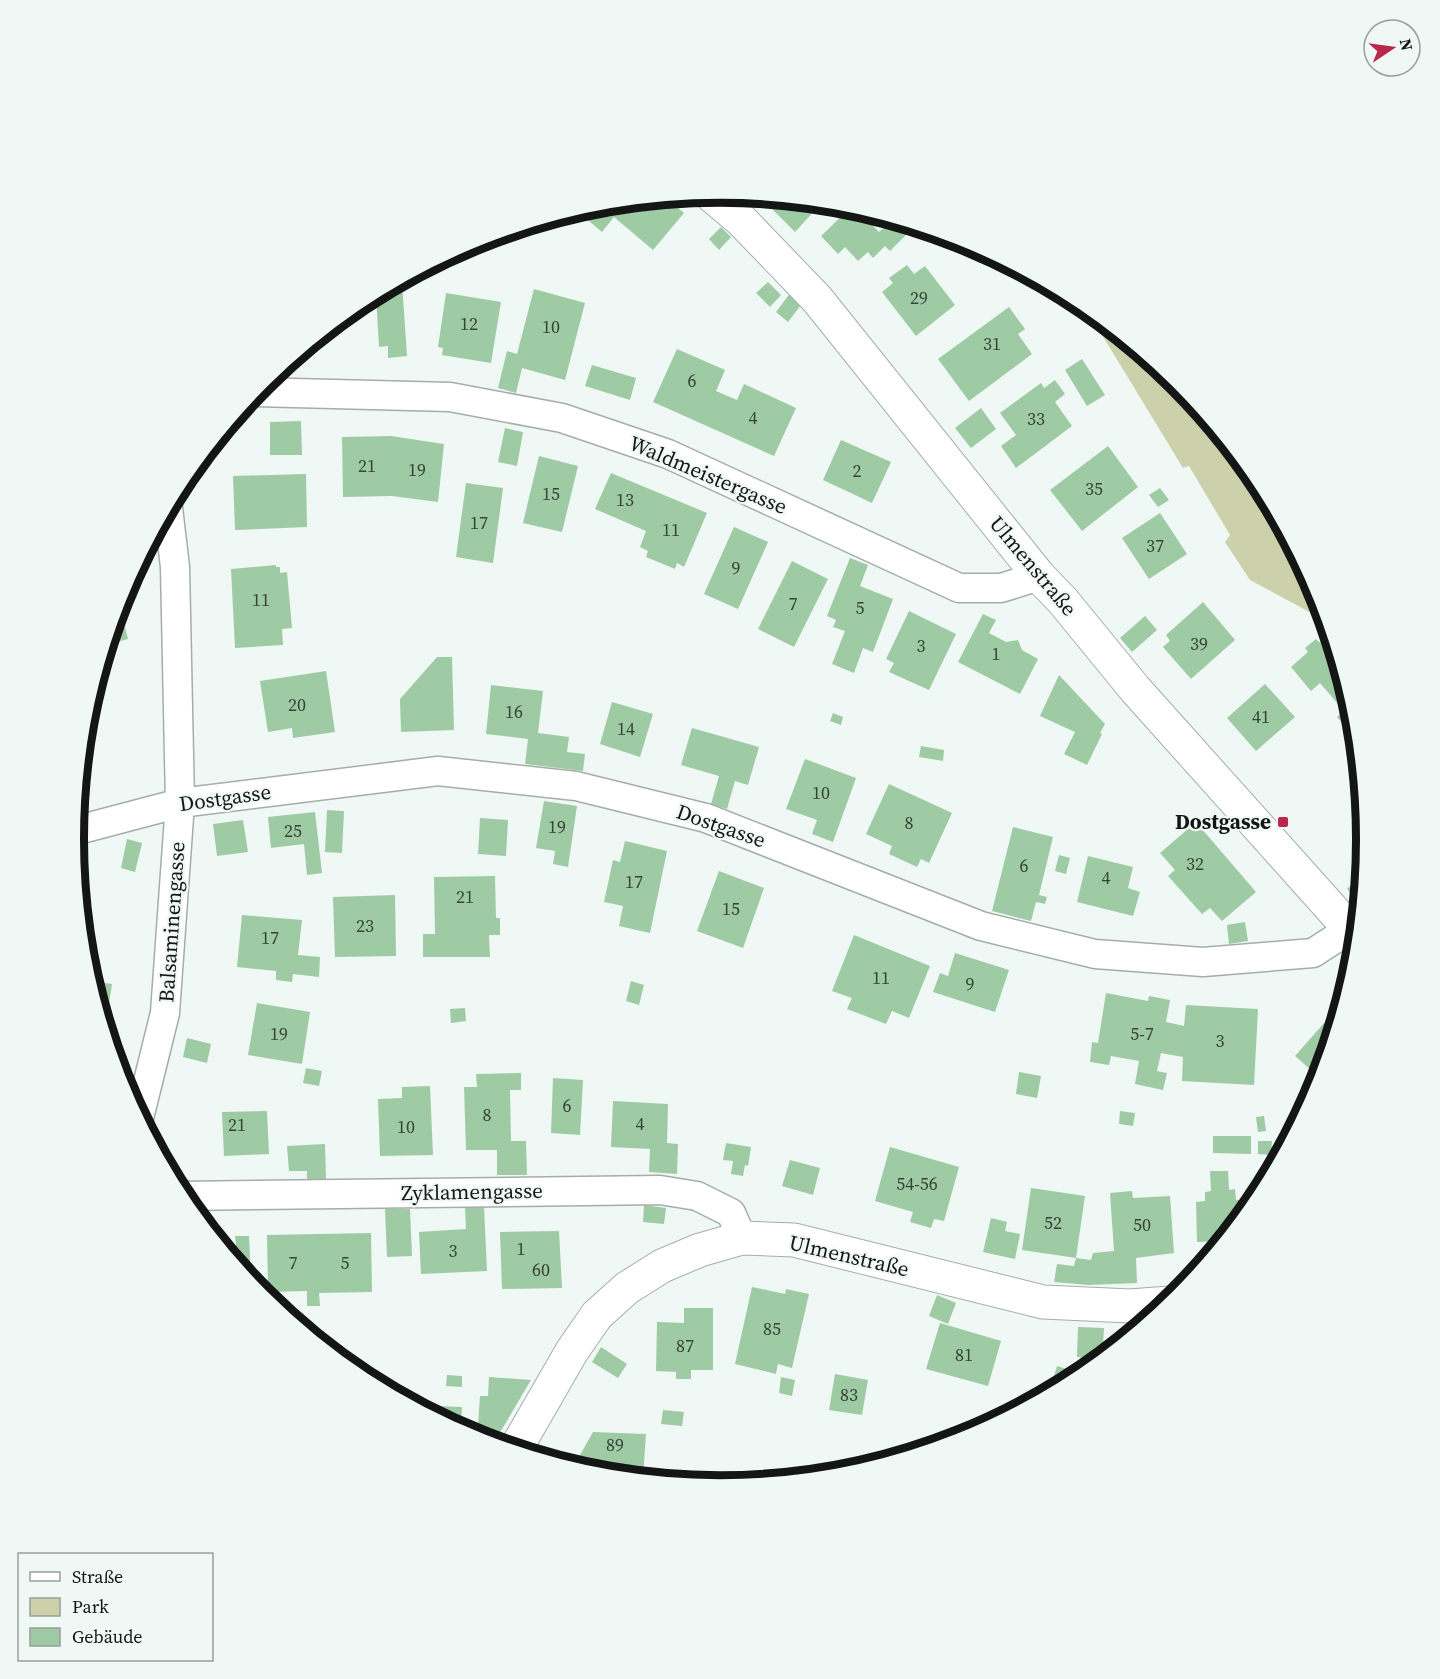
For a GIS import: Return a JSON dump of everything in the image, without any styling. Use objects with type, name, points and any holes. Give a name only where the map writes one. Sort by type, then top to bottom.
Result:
[{"type":"street","name":"Ulmenstraße","points":[[721,203],[741,220],[817,298],[1040,576],[1135,689],[1350,929]]},
{"type":"street","name":"Waldmeistergasse","points":[[268,392],[450,397],[562,418],[669,454],[959,588],[1001,588],[1040,576]]},
{"type":"street","name":"Balsaminengasse","points":[[143,1106],[165,1013],[180,802],[175,567],[169,520]]},
{"type":"street","name":"Dostgasse","points":[[84,828],[180,802],[438,771],[576,786],[706,818],[981,926],[1095,954],[1203,962],[1313,953],[1349,935]]},
{"type":"street","name":"Zyklamengasse","points":[[193,1196],[660,1190],[697,1196],[731,1214],[742,1238]]},
{"type":"street","name":"Ulmenstraße","points":[[519,1443],[572,1351],[597,1315],[627,1288],[662,1266],[700,1250],[742,1238],[794,1240],[1042,1302],[1130,1306],[1154,1304]]},
{"type":"green space","points":[[1098,329],[1139,361],[1170,390],[1225,452],[1271,522],[1308,596],[1315,615],[1250,580],[1225,542],[1230,535],[1189,466],[1183,468]]},
{"type":"building","points":[[675,205],[684,213],[653,250],[614,217],[602,232],[586,218]]},
{"type":"building","points":[[773,206],[814,211],[795,232],[771,208]]},
{"type":"building","points":[[842,216],[869,221],[879,232],[886,225],[909,232],[890,251],[885,246],[873,258],[868,252],[858,261],[845,247],[838,254],[821,236]]},
{"type":"building","points":[[721,227],[731,237],[719,250],[709,239]]},
{"type":"building","points":[[907,265],[914,274],[925,266],[955,305],[916,336],[882,292],[893,283],[889,278]]},
{"type":"building","points":[[768,282],[781,295],[770,307],[756,293]]},
{"type":"building","points":[[402,289],[407,356],[388,358],[388,346],[379,347],[377,305]]},
{"type":"building","points":[[534,289],[585,303],[565,380],[522,368],[516,393],[498,388],[507,351],[517,354]]},
{"type":"building","points":[[791,292],[804,301],[788,322],[776,312]]},
{"type":"building","points":[[446,293],[501,302],[491,363],[442,355],[443,348],[438,347]]},
{"type":"building","points":[[1009,307],[1025,329],[1018,334],[1032,354],[969,401],[938,359]]},
{"type":"building","points":[[677,349],[725,370],[716,391],[737,400],[744,384],[796,408],[774,456],[653,402]]},
{"type":"building","points":[[1082,359],[1105,395],[1087,406],[1065,370]]},
{"type":"building","points":[[592,365],[636,378],[630,400],[585,386]]},
{"type":"building","points":[[1055,380],[1065,394],[1055,402],[1072,426],[1016,468],[1001,446],[1016,435],[1000,413],[1041,383],[1044,388]]},
{"type":"building","points":[[981,408],[996,429],[971,448],[955,428]]},
{"type":"building","points":[[301,421],[302,455],[270,455],[270,422]]},
{"type":"building","points":[[505,428],[523,432],[517,466],[498,462]]},
{"type":"building","points":[[391,436],[444,444],[438,502],[392,496],[343,497],[342,437]]},
{"type":"building","points":[[841,440],[891,462],[872,503],[823,480]]},
{"type":"building","points":[[1108,446],[1138,487],[1082,531],[1050,490]]},
{"type":"building","points":[[539,456],[578,466],[562,532],[523,523]]},
{"type":"building","points":[[611,473],[707,513],[684,567],[677,563],[675,569],[646,557],[648,551],[640,547],[646,531],[595,509]]},
{"type":"building","points":[[306,474],[307,527],[235,530],[233,476]]},
{"type":"building","points":[[466,483],[503,488],[493,563],[456,557]]},
{"type":"building","points":[[1160,488],[1169,500],[1158,507],[1149,495]]},
{"type":"building","points":[[1160,513],[1187,554],[1149,579],[1122,538]]},
{"type":"building","points":[[734,527],[768,542],[738,609],[704,594]]},
{"type":"building","points":[[850,558],[868,565],[860,586],[893,599],[873,652],[863,648],[854,673],[832,664],[845,631],[833,627],[836,620],[827,616]]},
{"type":"building","points":[[792,561],[828,579],[794,647],[758,629]]},
{"type":"building","points":[[276,565],[280,567],[280,573],[287,572],[292,628],[282,629],[283,645],[235,648],[231,569]]},
{"type":"building","points":[[1203,602],[1235,640],[1191,679],[1163,647],[1170,641],[1166,635]]},
{"type":"building","points":[[909,611],[956,634],[929,690],[889,672],[894,663],[886,659]]},
{"type":"building","points":[[983,614],[996,620],[989,633],[1006,642],[1018,640],[1022,650],[1038,659],[1020,694],[958,662]]},
{"type":"building","points":[[1145,616],[1157,630],[1132,652],[1120,638]]},
{"type":"building","points":[[123,620],[128,639],[116,642]]},
{"type":"building","points":[[1316,639],[1325,644],[1343,709],[1320,683],[1311,691],[1291,667],[1308,652],[1305,648]]},
{"type":"building","points":[[437,657],[452,657],[454,730],[401,732],[400,699]]},
{"type":"building","points":[[326,671],[335,732],[293,738],[292,728],[268,732],[260,681]]},
{"type":"building","points":[[1059,675],[1105,724],[1087,765],[1064,754],[1075,732],[1040,716]]},
{"type":"building","points":[[1265,684],[1295,717],[1256,751],[1227,718]]},
{"type":"building","points":[[491,685],[543,691],[538,733],[569,737],[567,752],[585,754],[583,771],[525,764],[528,739],[486,734]]},
{"type":"building","points":[[612,702],[653,714],[640,757],[600,744]]},
{"type":"building","points":[[1343,712],[1346,727],[1337,717]]},
{"type":"building","points":[[833,713],[843,717],[841,725],[830,721]]},
{"type":"building","points":[[692,728],[759,747],[748,785],[735,781],[727,809],[711,804],[719,776],[681,765]]},
{"type":"building","points":[[921,746],[944,750],[943,761],[919,757]]},
{"type":"building","points":[[805,759],[856,778],[833,842],[812,834],[817,820],[786,809]]},
{"type":"building","points":[[889,784],[952,813],[929,863],[921,859],[917,867],[889,854],[892,846],[866,834]]},
{"type":"building","points":[[544,801],[577,806],[568,867],[553,864],[555,851],[536,848]]},
{"type":"building","points":[[327,810],[344,811],[342,853],[325,852]]},
{"type":"building","points":[[315,812],[322,873],[307,875],[304,844],[271,848],[268,817]]},
{"type":"building","points":[[480,818],[508,820],[506,856],[478,854]]},
{"type":"building","points":[[243,820],[248,852],[217,856],[213,824]]},
{"type":"building","points":[[1196,822],[1256,892],[1222,921],[1210,908],[1202,914],[1168,876],[1175,870],[1160,853]]},
{"type":"building","points":[[1013,827],[1053,837],[1039,895],[1047,897],[1045,904],[1036,902],[1031,921],[992,911]]},
{"type":"building","points":[[127,839],[142,843],[135,872],[121,868]]},
{"type":"building","points":[[625,841],[667,851],[650,933],[619,926],[623,906],[604,902],[613,860],[620,862]]},
{"type":"building","points":[[1059,855],[1070,858],[1066,874],[1055,871]]},
{"type":"building","points":[[1088,856],[1133,867],[1128,888],[1140,892],[1133,916],[1077,902]]},
{"type":"building","points":[[719,871],[764,888],[743,948],[697,931]]},
{"type":"building","points":[[495,876],[496,918],[500,918],[500,935],[489,935],[490,957],[423,957],[423,934],[435,934],[434,877]]},
{"type":"building","points":[[1355,881],[1354,897],[1347,889]]},
{"type":"building","points":[[86,890],[93,920],[89,921]]},
{"type":"building","points":[[395,895],[396,956],[335,957],[333,897]]},
{"type":"building","points":[[242,915],[302,920],[298,955],[320,957],[319,977],[293,974],[292,982],[276,980],[276,971],[237,967]]},
{"type":"building","points":[[1245,922],[1248,941],[1229,944],[1227,925]]},
{"type":"building","points":[[854,935],[930,966],[909,1018],[892,1011],[886,1024],[847,1009],[852,998],[832,991]]},
{"type":"building","points":[[955,953],[1009,970],[995,1012],[933,992],[940,973],[948,976]]},
{"type":"building","points":[[631,981],[644,985],[639,1005],[626,1001]]},
{"type":"building","points":[[101,982],[112,984],[108,1011]]},
{"type":"building","points":[[1106,993],[1148,1001],[1149,996],[1170,1000],[1166,1022],[1184,1026],[1186,1005],[1258,1009],[1254,1085],[1182,1081],[1183,1057],[1161,1053],[1157,1071],[1167,1073],[1163,1090],[1135,1084],[1139,1061],[1111,1056],[1109,1065],[1090,1062],[1092,1042],[1098,1043]]},
{"type":"building","points":[[257,1003],[310,1012],[302,1064],[248,1055]]},
{"type":"building","points":[[465,1008],[466,1021],[451,1023],[450,1009]]},
{"type":"building","points":[[1324,1023],[1327,1026],[1312,1071],[1295,1056]]},
{"type":"building","points":[[187,1038],[211,1044],[207,1063],[183,1057]]},
{"type":"building","points":[[306,1068],[322,1071],[319,1086],[303,1083]]},
{"type":"building","points":[[1019,1072],[1041,1076],[1037,1098],[1016,1094]]},
{"type":"building","points":[[521,1073],[521,1090],[510,1090],[511,1141],[526,1141],[527,1175],[497,1175],[497,1150],[466,1150],[464,1087],[477,1087],[476,1074]]},
{"type":"building","points":[[553,1078],[583,1080],[580,1135],[551,1133]]},
{"type":"building","points":[[430,1086],[433,1155],[380,1156],[378,1099],[402,1098],[402,1087]]},
{"type":"building","points":[[613,1101],[668,1104],[667,1143],[678,1144],[677,1174],[649,1172],[650,1149],[611,1147]]},
{"type":"building","points":[[267,1111],[269,1154],[224,1156],[222,1112]]},
{"type":"building","points":[[1120,1111],[1135,1113],[1133,1126],[1119,1124]]},
{"type":"building","points":[[1264,1116],[1266,1131],[1258,1132],[1256,1117]]},
{"type":"building","points":[[1213,1136],[1251,1136],[1251,1154],[1213,1153]]},
{"type":"building","points":[[1258,1141],[1272,1141],[1271,1155],[1258,1154]]},
{"type":"building","points":[[726,1143],[751,1147],[748,1166],[745,1165],[743,1176],[731,1174],[733,1161],[723,1160]]},
{"type":"building","points":[[325,1144],[326,1179],[307,1180],[307,1171],[289,1171],[287,1146]]},
{"type":"building","points":[[890,1147],[959,1167],[944,1221],[934,1219],[931,1228],[910,1222],[913,1212],[875,1201]]},
{"type":"building","points":[[790,1160],[820,1168],[813,1195],[782,1186]]},
{"type":"building","points":[[1210,1171],[1228,1171],[1229,1190],[1235,1189],[1236,1200],[1243,1201],[1213,1241],[1197,1242],[1196,1202],[1205,1201],[1205,1192],[1211,1191]]},
{"type":"building","points":[[1031,1188],[1085,1196],[1076,1258],[1022,1250]]},
{"type":"building","points":[[1132,1191],[1133,1198],[1170,1196],[1174,1253],[1136,1258],[1137,1283],[1089,1285],[1054,1282],[1057,1264],[1074,1266],[1076,1258],[1091,1260],[1093,1253],[1114,1251],[1110,1193]]},
{"type":"building","points":[[644,1205],[666,1208],[664,1224],[643,1222]]},
{"type":"building","points":[[484,1207],[487,1271],[421,1274],[419,1232],[466,1229],[465,1208]]},
{"type":"building","points":[[385,1209],[410,1209],[412,1256],[387,1257]]},
{"type":"building","points":[[991,1218],[1007,1222],[1005,1231],[1020,1234],[1015,1259],[983,1252]]},
{"type":"building","points":[[559,1231],[562,1288],[502,1289],[500,1232]]},
{"type":"building","points":[[371,1233],[372,1292],[319,1293],[320,1306],[307,1306],[307,1291],[273,1292],[268,1287],[267,1235]]},
{"type":"building","points":[[235,1236],[249,1236],[250,1268],[230,1245],[236,1245]]},
{"type":"building","points":[[752,1287],[785,1294],[786,1289],[809,1294],[792,1368],[778,1364],[776,1374],[735,1364]]},
{"type":"building","points":[[937,1295],[956,1303],[948,1324],[929,1316]]},
{"type":"building","points":[[684,1308],[713,1308],[713,1370],[691,1370],[691,1379],[676,1379],[676,1372],[656,1371],[657,1322],[684,1323]]},
{"type":"building","points":[[940,1323],[1001,1341],[988,1386],[926,1369]]},
{"type":"building","points":[[1078,1327],[1104,1328],[1103,1347],[1087,1358],[1077,1357]]},
{"type":"building","points":[[601,1347],[627,1364],[618,1378],[592,1362]]},
{"type":"building","points":[[1057,1366],[1070,1370],[1053,1381]]},
{"type":"building","points":[[835,1374],[868,1380],[862,1415],[829,1410]]},
{"type":"building","points":[[447,1375],[462,1376],[462,1387],[446,1386]]},
{"type":"building","points":[[489,1377],[531,1380],[498,1435],[474,1426],[478,1426],[480,1396],[488,1396]]},
{"type":"building","points":[[781,1377],[795,1380],[792,1396],[779,1393]]},
{"type":"building","points":[[431,1406],[462,1407],[461,1420]]},
{"type":"building","points":[[663,1410],[684,1412],[682,1426],[661,1424]]},
{"type":"building","points":[[593,1432],[646,1434],[644,1471],[596,1463],[579,1457]]},
{"type":"place","name":"Dostgasse","points":[[1283,822]]}]
